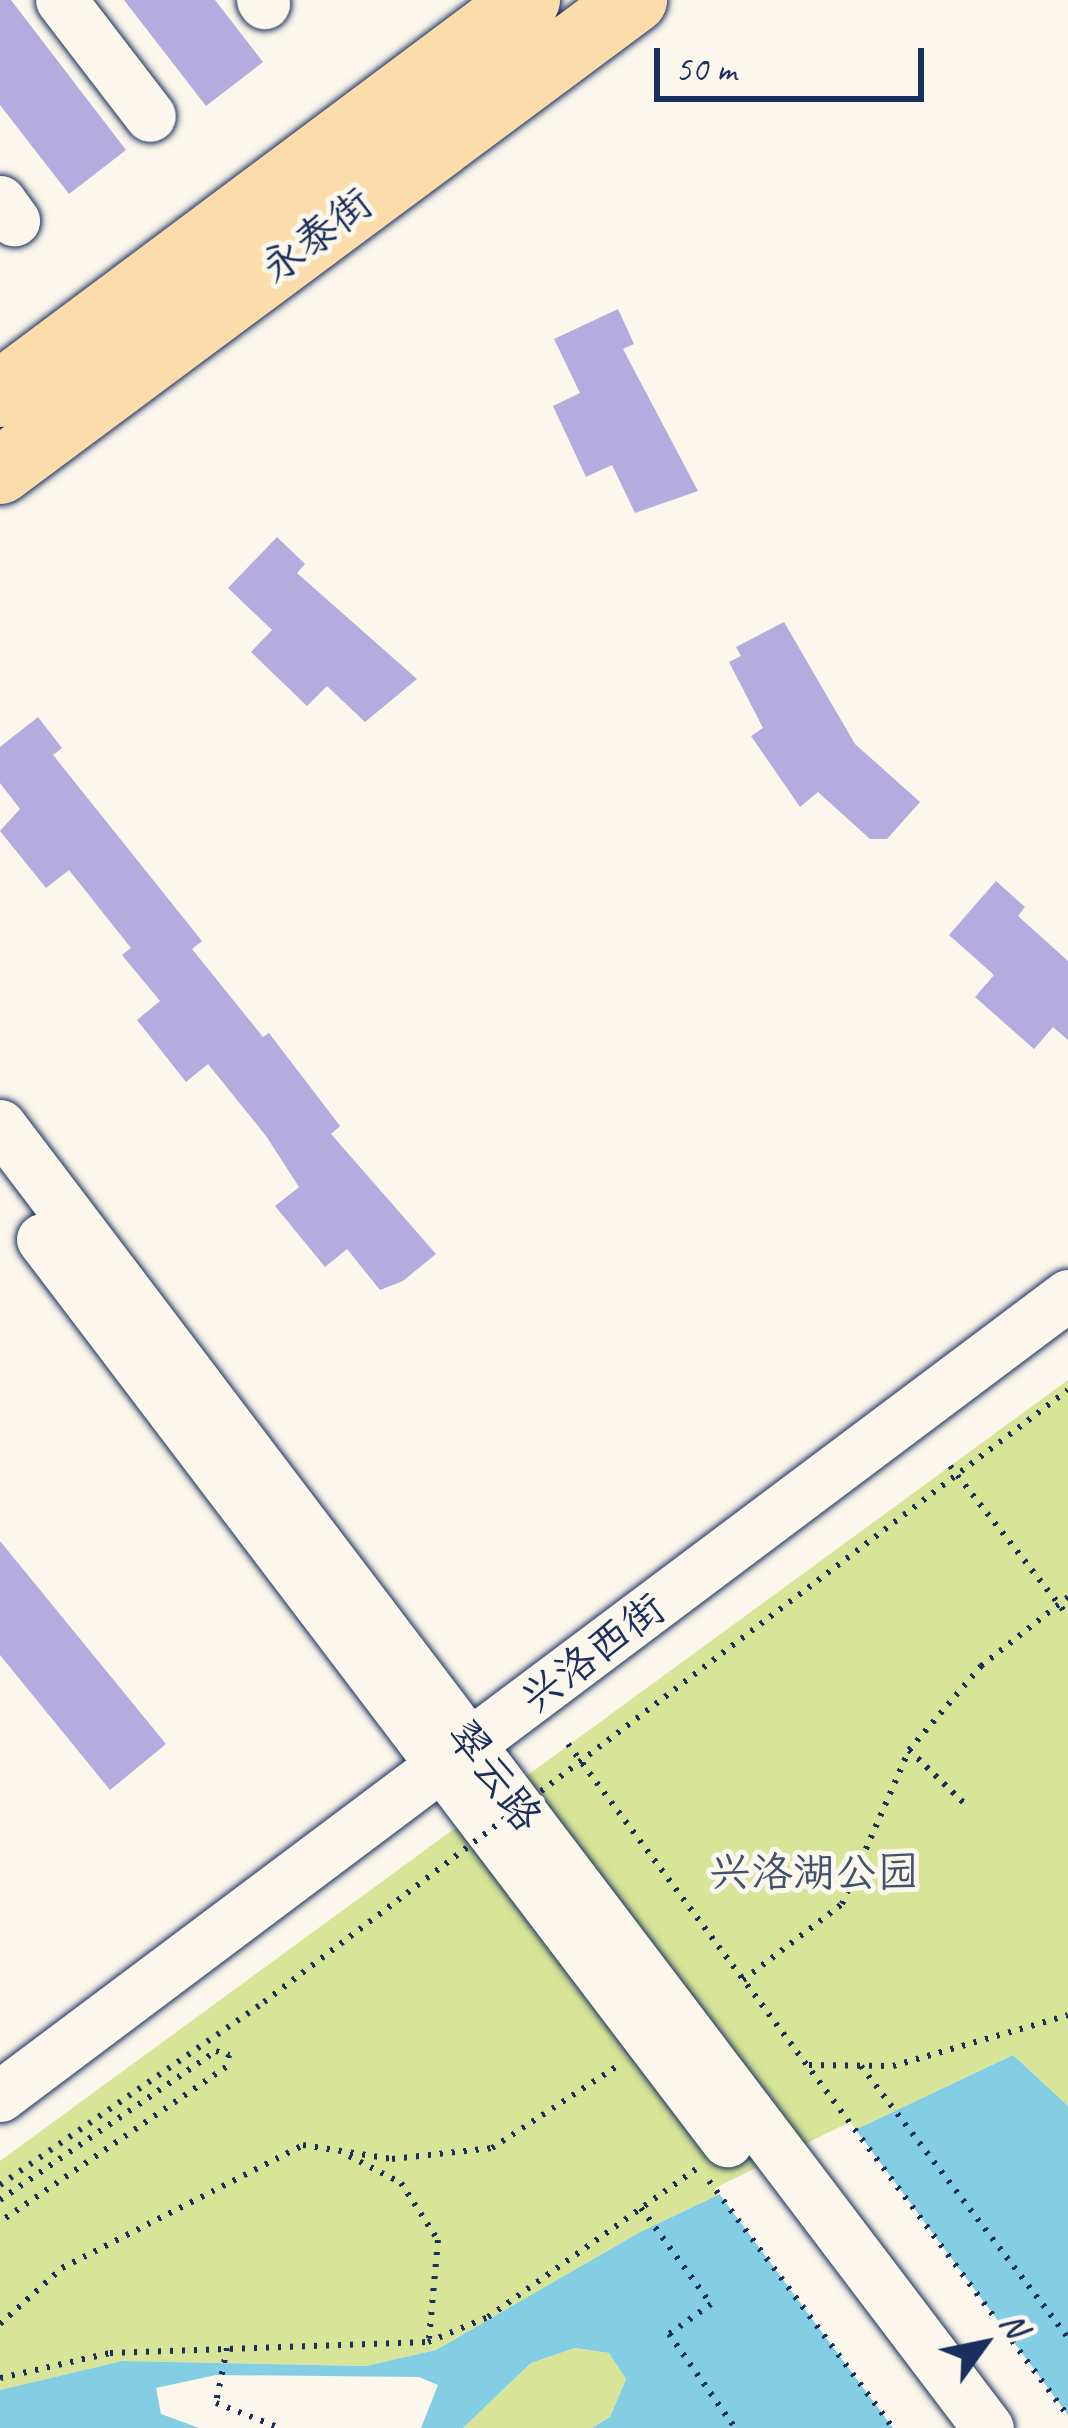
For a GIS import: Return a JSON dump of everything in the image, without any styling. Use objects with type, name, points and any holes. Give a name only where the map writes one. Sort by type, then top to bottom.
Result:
[{"type":"main road","name":"永泰街","points":[[0,394],[527,0]]},
{"type":"main road","name":"永泰街","points":[[0,471],[634,0]]},
{"type":"street","points":[[61,0],[150,116]]},
{"type":"street","name":"翠云路","points":[[0,1125],[727,2142],[945,2428]]},
{"type":"street","name":"翠云路","points":[[0,1182],[446,1746]]},
{"type":"street","name":"兴洛西街","points":[[0,2096],[1068,1258]]},
{"type":"street","name":"兴洛西街","points":[[0,2059],[446,1746],[1068,1295]]},
{"type":"street","name":"翠云路","points":[[727,2142],[988,2428]]},
{"type":"path","points":[[0,2185],[264,2002],[1068,1390]]},
{"type":"path","points":[[950,1466],[1068,1616]]},
{"type":"path","points":[[743,1980],[842,1904],[909,1750],[981,1666],[1068,1597]]},
{"type":"path","points":[[568,1744],[1068,2416]]},
{"type":"path","points":[[909,1750],[967,1806]]},
{"type":"path","points":[[807,2065],[893,2066],[1068,2015]]},
{"type":"path","points":[[0,2200],[216,2051],[229,2055],[226,2066],[0,2222]]},
{"type":"path","points":[[0,2324],[62,2268],[303,2145],[392,2159],[493,2148],[619,2065]]},
{"type":"path","points":[[861,2066],[1068,2338]]},
{"type":"path","points":[[0,2378],[110,2353],[428,2342],[488,2317],[727,2142]]},
{"type":"path","points":[[341,2151],[401,2183],[438,2240],[428,2342]]},
{"type":"path","points":[[641,2208],[711,2304],[669,2335],[734,2428]]},
{"type":"path","points":[[227,2348],[216,2403],[280,2428]]},
{"type":"green space","name":"兴洛湖公园","points":[[1068,1380],[1068,2106],[1013,2055],[640,2232],[436,2350],[366,2366],[122,2361],[0,2390],[0,2161]]},
{"type":"green space","points":[[575,2348],[609,2353],[626,2379],[610,2417],[592,2428],[463,2428],[531,2363]]},
{"type":"water","points":[[1013,2055],[1068,2106],[1068,2428],[592,2428],[610,2417],[626,2379],[609,2353],[575,2348],[531,2363],[463,2428],[421,2428],[438,2385],[419,2377],[216,2375],[156,2388],[161,2414],[199,2428],[0,2428],[0,2390],[122,2361],[366,2366],[436,2350],[640,2232]]},
{"type":"pier","points":[[850,2122],[1068,2415],[1068,2428],[893,2428],[715,2188]]},
{"type":"building","points":[[0,0],[11,0],[126,150],[69,194],[0,105]]},
{"type":"building","points":[[124,0],[215,0],[263,62],[206,106]]},
{"type":"building","points":[[618,309],[634,344],[623,349],[698,491],[635,513],[612,465],[586,477],[553,406],[580,393],[554,339]]},
{"type":"building","points":[[277,537],[305,564],[297,573],[417,679],[365,722],[327,686],[307,706],[251,652],[272,630],[228,588]]},
{"type":"building","points":[[784,622],[855,744],[920,802],[887,839],[870,839],[818,792],[800,807],[751,736],[763,728],[729,662],[741,656],[736,647]]},
{"type":"building","points":[[38,717],[62,748],[53,755],[202,941],[192,949],[263,1037],[269,1033],[340,1126],[331,1134],[436,1254],[403,1281],[380,1290],[347,1249],[325,1267],[275,1206],[299,1187],[266,1136],[208,1064],[186,1082],[137,1020],[160,1001],[122,955],[131,948],[69,870],[46,888],[0,831],[20,809],[0,783],[0,747]]},
{"type":"building","points":[[996,881],[1025,907],[1018,916],[1068,961],[1068,1040],[1053,1027],[1034,1049],[975,997],[994,975],[949,935]]},
{"type":"building","points":[[0,1541],[166,1744],[110,1790],[0,1655]]}]
